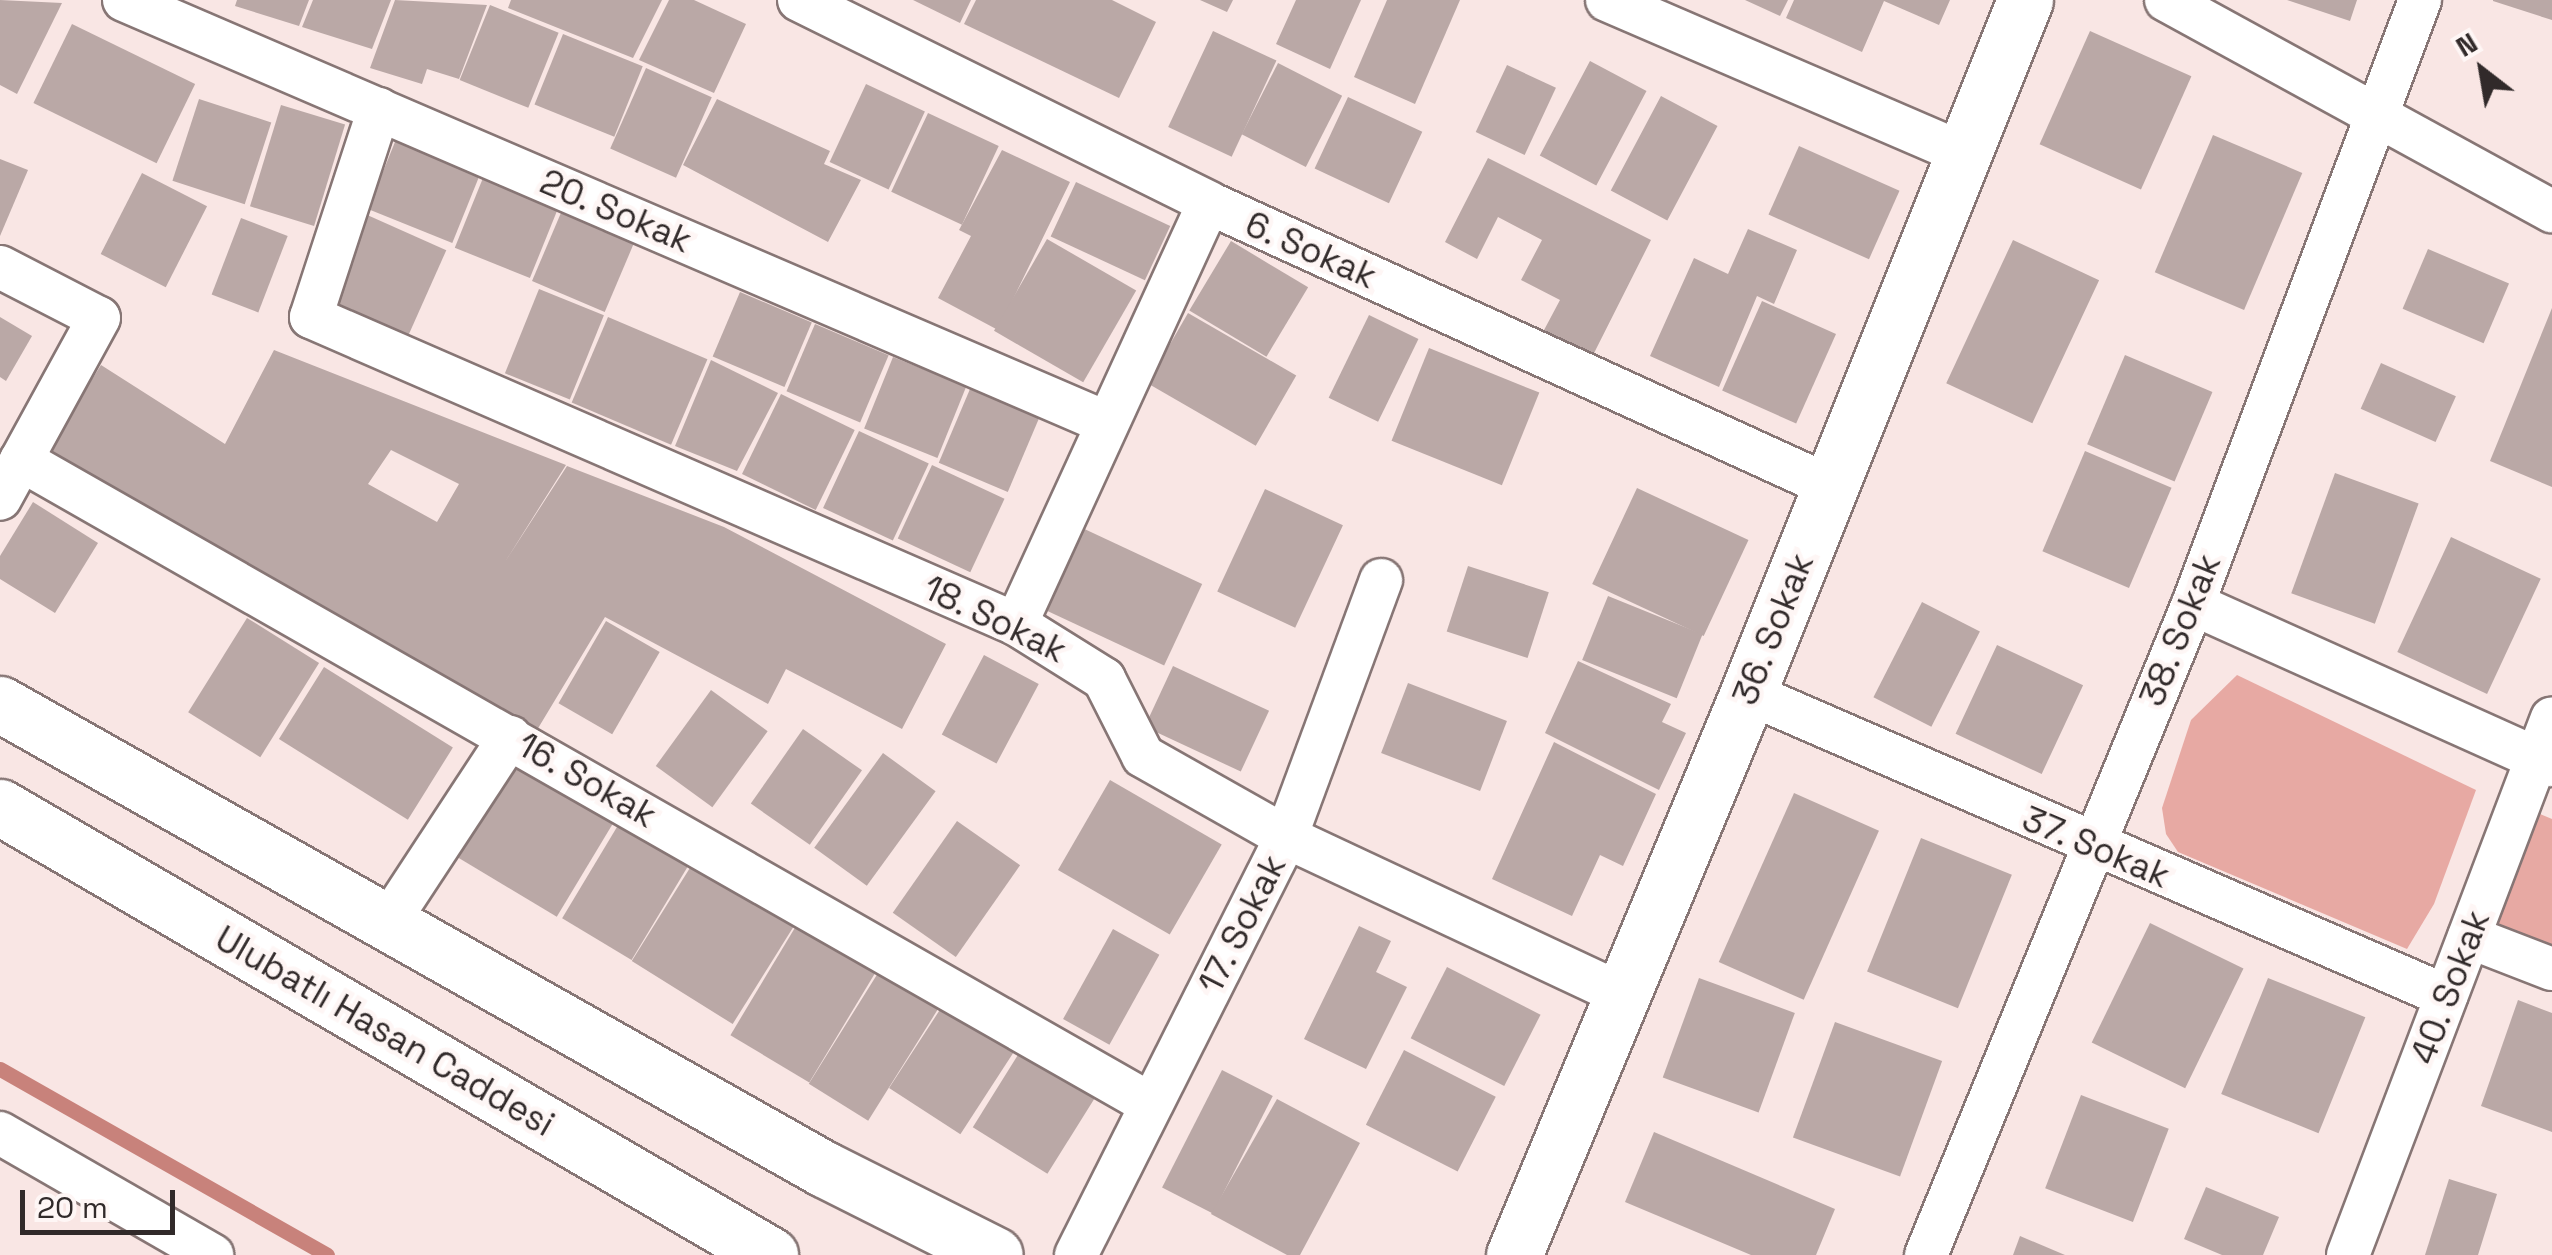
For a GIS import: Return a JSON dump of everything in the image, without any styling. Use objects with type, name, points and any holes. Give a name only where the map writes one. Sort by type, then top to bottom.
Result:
[{"type":"main road","name":"36. Sokak","points":[[1514,1255],[1748,692],[2024,0]]},
{"type":"main road","points":[[0,704],[824,1169],[996,1255]]},
{"type":"main road","name":"Ulubatlı Hasan Caddesi","points":[[0,807],[770,1255]]},
{"type":"street","name":"20. Sokak","points":[[124,0],[1107,423]]},
{"type":"street","name":"6. Sokak","points":[[799,0],[1208,203],[1829,486]]},
{"type":"street","points":[[1606,0],[1964,154]]},
{"type":"street","points":[[2166,0],[2552,211]]},
{"type":"street","name":"38. Sokak","points":[[1926,1255],[2193,604],[2420,0]]},
{"type":"street","name":"18. Sokak","points":[[379,110],[311,317],[1016,624],[1104,679],[1144,756],[1286,837],[1624,996]]},
{"type":"street","points":[[1016,624],[1208,203]]},
{"type":"street","points":[[0,267],[98,318],[0,499]]},
{"type":"street","name":"16. Sokak","points":[[21,460],[1150,1104]]},
{"type":"street","name":"17. Sokak","points":[[1076,1255],[1286,837],[1380,580]]},
{"type":"street","points":[[2193,604],[2544,761]]},
{"type":"street","name":"37. Sokak","points":[[1748,692],[2091,846],[2446,996]]},
{"type":"street","name":"40. Sokak","points":[[2348,1255],[2469,937],[2544,761],[2552,718]]},
{"type":"street","points":[[387,924],[510,737]]},
{"type":"street","points":[[2469,937],[2552,969]]},
{"type":"street","points":[[0,1133],[212,1255]]},
{"type":"shaded area","points":[[2237,675],[2476,790],[2434,904],[2407,949],[2178,852],[2166,834],[2162,808],[2191,720]]},
{"type":"shaded area","points":[[2540,814],[2552,819],[2552,952],[2494,927]]},
{"type":"building","points":[[0,0],[62,3],[17,94],[0,85]]},
{"type":"building","points":[[237,0],[309,0],[299,26],[235,6]]},
{"type":"building","points":[[313,0],[391,0],[372,49],[302,27]]},
{"type":"building","points":[[395,0],[487,5],[459,79],[427,69],[422,84],[370,68]]},
{"type":"building","points":[[511,0],[662,0],[633,58],[508,8]]},
{"type":"building","points":[[669,0],[694,0],[746,24],[714,93],[639,60]]},
{"type":"building","points":[[913,0],[971,0],[960,23]]},
{"type":"building","points":[[976,0],[1112,0],[1156,22],[1119,98],[964,24]]},
{"type":"building","points":[[1200,0],[1233,0],[1227,12]]},
{"type":"building","points":[[1296,0],[1361,0],[1330,69],[1276,44]]},
{"type":"building","points":[[1387,0],[1460,0],[1415,104],[1354,77]]},
{"type":"building","points":[[1745,0],[1788,0],[1780,16]]},
{"type":"building","points":[[1794,0],[1950,0],[1939,25],[1884,1],[1862,52],[1786,18]]},
{"type":"building","points":[[2287,0],[2357,0],[2350,21]]},
{"type":"building","points":[[2552,0],[2552,20],[2493,1]]},
{"type":"building","points":[[490,5],[559,33],[528,108],[460,80]]},
{"type":"building","points":[[72,24],[195,84],[157,163],[33,103]]},
{"type":"building","points":[[1213,31],[1276,61],[1232,157],[1168,127]]},
{"type":"building","points":[[2090,31],[2191,76],[2141,189],[2040,144]]},
{"type":"building","points":[[563,34],[643,66],[614,137],[535,104]]},
{"type":"building","points":[[1590,61],[1647,91],[1596,186],[1540,155]]},
{"type":"building","points":[[1278,63],[1342,96],[1306,167],[1242,134]]},
{"type":"building","points":[[1507,65],[1556,88],[1525,155],[1476,132]]},
{"type":"building","points":[[646,68],[712,97],[676,178],[610,148]]},
{"type":"building","points":[[866,84],[925,111],[889,189],[830,162]]},
{"type":"building","points":[[1661,96],[1718,126],[1667,221],[1611,190]]},
{"type":"building","points":[[1348,97],[1422,132],[1389,203],[1315,169]]},
{"type":"building","points":[[199,99],[271,122],[245,204],[172,181]]},
{"type":"building","points":[[717,99],[830,151],[824,164],[861,180],[828,242],[683,165]]},
{"type":"building","points":[[281,105],[345,125],[314,226],[250,206]]},
{"type":"building","points":[[928,113],[999,146],[962,225],[891,192]]},
{"type":"building","points":[[399,132],[483,166],[452,243],[368,209]]},
{"type":"building","points":[[2213,135],[2302,173],[2244,310],[2155,272]]},
{"type":"building","points":[[1799,146],[1899,191],[1869,259],[1768,215]]},
{"type":"building","points":[[1002,150],[1070,182],[998,330],[938,298],[971,236],[959,230]]},
{"type":"building","points":[[1488,158],[1651,240],[1585,371],[1535,347],[1560,300],[1521,280],[1542,240],[1498,217],[1477,259],[1445,242]]},
{"type":"building","points":[[0,159],[28,170],[0,236]]},
{"type":"building","points":[[487,168],[562,198],[530,278],[455,248]]},
{"type":"building","points":[[142,173],[207,206],[166,287],[101,254]]},
{"type":"building","points":[[1076,182],[1170,226],[1145,280],[1051,236]]},
{"type":"building","points":[[566,201],[639,232],[605,312],[532,281]]},
{"type":"building","points":[[365,214],[446,250],[408,336],[327,300]]},
{"type":"building","points":[[241,218],[288,236],[258,312],[212,295]]},
{"type":"building","points":[[1748,229],[1797,250],[1774,304],[1757,296],[1719,387],[1650,356],[1694,258],[1728,274]]},
{"type":"building","points":[[1047,239],[1136,290],[1083,382],[994,331]]},
{"type":"building","points":[[2013,240],[2099,280],[2032,423],[1946,383]]},
{"type":"building","points":[[1231,241],[1308,287],[1266,357],[1189,310]]},
{"type":"building","points":[[2428,249],[2509,283],[2484,343],[2403,309]]},
{"type":"building","points":[[539,289],[604,315],[570,400],[505,373]]},
{"type":"building","points":[[740,292],[812,322],[784,387],[713,356]]},
{"type":"building","points":[[1762,301],[1836,334],[1796,423],[1722,391]]},
{"type":"building","points":[[2552,308],[2552,487],[2490,461]]},
{"type":"building","points":[[1188,313],[1296,376],[1256,446],[1148,383]]},
{"type":"building","points":[[1369,315],[1418,339],[1378,422],[1329,398]]},
{"type":"building","points":[[0,317],[32,336],[6,381],[0,377]]},
{"type":"building","points":[[608,317],[707,359],[671,445],[572,403]]},
{"type":"building","points":[[815,324],[889,355],[860,422],[786,391]]},
{"type":"building","points":[[1429,348],[1539,393],[1502,485],[1392,441]]},
{"type":"building","points":[[274,350],[566,465],[505,562],[567,466],[724,527],[946,644],[902,729],[786,669],[768,704],[605,617],[537,730],[42,459],[101,365],[225,444]],"holes":[[[391,450],[459,484],[437,522],[368,484]]]},
{"type":"building","points":[[2125,355],[2212,392],[2175,481],[2087,444]]},
{"type":"building","points":[[893,357],[966,387],[937,458],[864,428]]},
{"type":"building","points":[[711,360],[778,393],[737,471],[675,446]]},
{"type":"building","points":[[2381,363],[2456,396],[2436,442],[2361,409]]},
{"type":"building","points":[[970,389],[1039,418],[1008,492],[939,463]]},
{"type":"building","points":[[781,394],[855,430],[816,510],[742,474]]},
{"type":"building","points":[[859,431],[929,464],[893,541],[823,508]]},
{"type":"building","points":[[2085,451],[2172,488],[2129,588],[2042,551]]},
{"type":"building","points":[[932,465],[1005,499],[970,572],[898,538]]},
{"type":"building","points":[[2335,473],[2419,503],[2375,624],[2291,593]]},
{"type":"building","points":[[1637,488],[1748,540],[1704,636],[1592,584]]},
{"type":"building","points":[[1265,489],[1343,525],[1295,628],[1217,591]]},
{"type":"building","points":[[33,502],[98,543],[55,613],[0,579],[0,556]]},
{"type":"building","points":[[1078,526],[1202,584],[1164,665],[1040,608]]},
{"type":"building","points":[[2451,537],[2541,579],[2487,694],[2397,652]]},
{"type":"building","points":[[1468,566],[1549,592],[1528,658],[1447,632]]},
{"type":"building","points":[[1608,596],[1703,634],[1677,698],[1582,660]]},
{"type":"building","points":[[1922,602],[1980,632],[1931,727],[1873,697]]},
{"type":"building","points":[[247,618],[319,663],[260,757],[188,712]]},
{"type":"building","points":[[606,621],[660,652],[612,734],[558,703]]},
{"type":"building","points":[[1997,645],[2083,685],[2042,774],[1956,734]]},
{"type":"building","points":[[984,655],[1039,684],[996,764],[942,734]]},
{"type":"building","points":[[1578,661],[1671,704],[1662,722],[1686,733],[1659,790],[1545,733]]},
{"type":"building","points":[[1173,666],[1269,711],[1241,772],[1145,727]]},
{"type":"building","points":[[324,667],[453,748],[408,820],[279,739]]},
{"type":"building","points":[[1408,683],[1507,721],[1480,791],[1381,753]]},
{"type":"building","points":[[711,690],[768,731],[712,807],[656,766]]},
{"type":"building","points":[[803,729],[862,770],[810,845],[751,804]]},
{"type":"building","points":[[1554,742],[1656,794],[1623,866],[1600,855],[1572,916],[1492,879]]},
{"type":"building","points":[[513,747],[620,811],[557,917],[450,852]]},
{"type":"building","points":[[883,753],[936,791],[867,886],[814,848]]},
{"type":"building","points":[[1110,780],[1222,844],[1170,935],[1058,870]]},
{"type":"building","points":[[1794,793],[1879,831],[1804,1000],[1719,962]]},
{"type":"building","points":[[626,812],[695,854],[632,960],[562,918]]},
{"type":"building","points":[[957,821],[1020,865],[956,957],[893,913]]},
{"type":"building","points":[[1921,838],[2012,875],[1958,1008],[1867,972]]},
{"type":"building","points":[[698,855],[799,918],[733,1024],[632,961]]},
{"type":"building","points":[[802,916],[881,963],[809,1083],[730,1035]]},
{"type":"building","points":[[2150,923],[2243,969],[2185,1088],[2092,1043]]},
{"type":"building","points":[[1359,926],[1391,941],[1376,972],[1407,987],[1366,1069],[1304,1039]]},
{"type":"building","points":[[1113,929],[1159,955],[1109,1045],[1063,1019]]},
{"type":"building","points":[[883,965],[942,1002],[868,1121],[809,1084]]},
{"type":"building","points":[[1447,967],[1541,1015],[1504,1086],[1411,1038]]},
{"type":"building","points":[[1699,978],[1795,1013],[1759,1112],[1663,1078]]},
{"type":"building","points":[[2268,978],[2365,1017],[2319,1133],[2221,1094]]},
{"type":"building","points":[[2518,1000],[2552,1013],[2552,1132],[2481,1106]]},
{"type":"building","points":[[943,1005],[1014,1051],[960,1134],[889,1088]]},
{"type":"building","points":[[1835,1022],[1942,1061],[1900,1177],[1793,1138]]},
{"type":"building","points":[[1021,1050],[1096,1097],[1047,1174],[973,1127]]},
{"type":"building","points":[[1404,1050],[1496,1097],[1458,1172],[1366,1125]]},
{"type":"building","points":[[1222,1070],[1273,1096],[1213,1213],[1162,1188]]},
{"type":"building","points":[[2081,1095],[2169,1129],[2133,1222],[2045,1188]]},
{"type":"building","points":[[1277,1099],[1360,1143],[1300,1255],[1287,1255],[1211,1214]]},
{"type":"building","points":[[1654,1132],[1835,1209],[1816,1255],[1751,1255],[1625,1202]]},
{"type":"building","points":[[2449,1179],[2497,1194],[2478,1255],[2425,1255]]},
{"type":"building","points":[[2206,1187],[2279,1217],[2263,1255],[2222,1255],[2184,1239]]},
{"type":"building","points":[[2020,1236],[2065,1255],[2013,1255]]},
{"type":"waterway","points":[[0,1069],[327,1255]]}]
